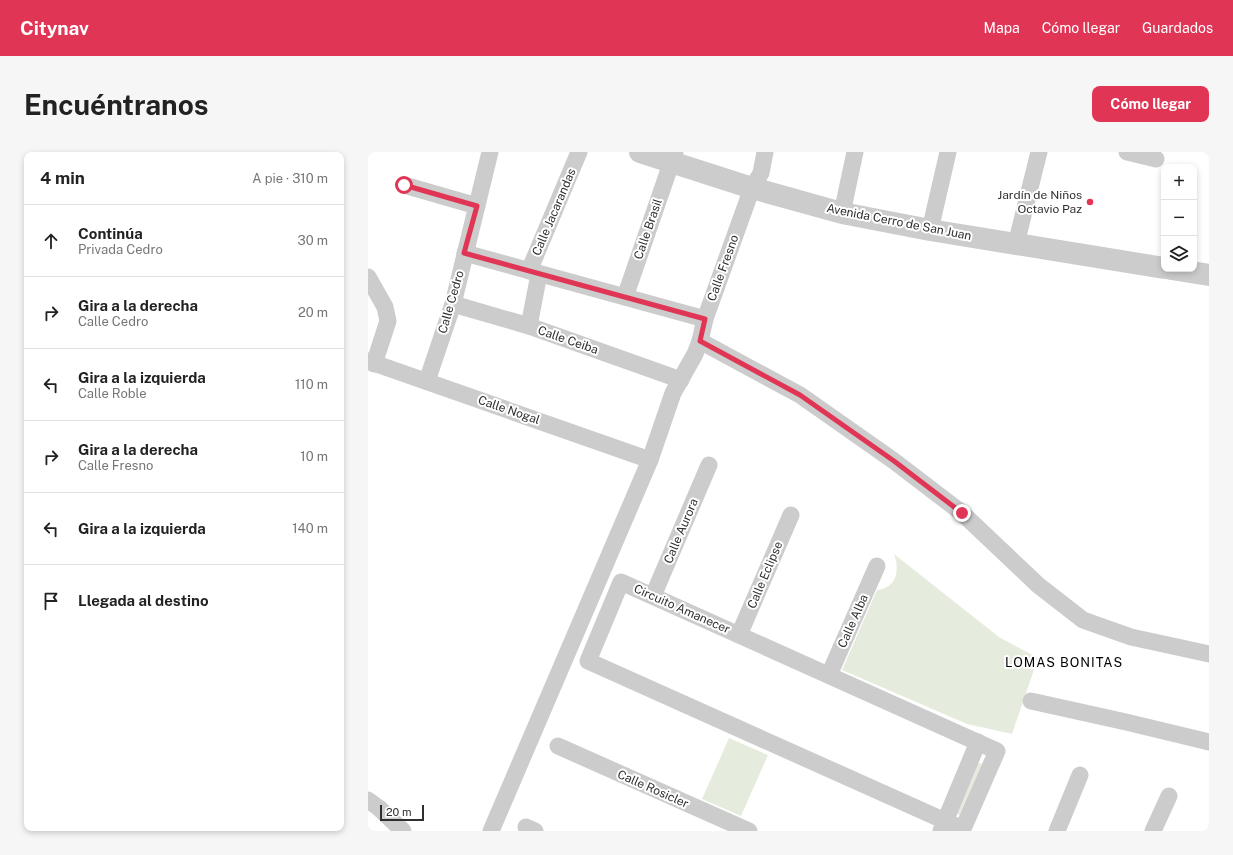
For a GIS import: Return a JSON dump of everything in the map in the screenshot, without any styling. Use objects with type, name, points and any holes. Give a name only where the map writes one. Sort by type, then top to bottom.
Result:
[{"type":"street","name":"Calle Cedro","points":[[427,381],[453,304],[464,253],[490,152]]},
{"type":"street","name":"Calle Jacarandas","points":[[528,326],[534,273],[579,152]]},
{"type":"street","name":"Avenida Cerro de San Juan","points":[[640,152],[673,157],[752,188],[842,213],[930,230],[1161,268]]},
{"type":"street","name":"Calle Fresno","points":[[491,831],[650,460],[673,394],[695,354],[700,341],[705,319],[752,188],[761,173],[765,152]]},
{"type":"street","points":[[842,213],[855,152]]},
{"type":"street","points":[[930,230],[948,152]]},
{"type":"street","points":[[1016,244],[1039,152]]},
{"type":"street","points":[[1126,152],[1156,159]]},
{"type":"street","name":"Calle Brasil","points":[[625,297],[673,157]]},
{"type":"street","points":[[404,185],[477,206]]},
{"type":"street","points":[[464,253],[705,319]]},
{"type":"street","points":[[1190,272],[1209,275]]},
{"type":"street","points":[[368,277],[385,307],[388,321],[371,363]]},
{"type":"street","name":"Calle Ceiba","points":[[453,304],[528,326],[681,380]]},
{"type":"street","points":[[700,341],[800,395],[894,461],[962,513],[1038,585],[1083,620],[1130,636],[1209,654]]},
{"type":"street","name":"Calle Nogal","points":[[371,363],[427,381],[650,460]]},
{"type":"street","name":"Calle Aurora","points":[[653,596],[709,465]]},
{"type":"street","name":"Calle Eclipse","points":[[739,635],[791,515]]},
{"type":"street","name":"Calle Alba","points":[[829,675],[876,566]]},
{"type":"street","name":"Circuito Amanecer","points":[[621,582],[653,596],[997,751],[963,830],[943,826],[588,661],[621,582]]},
{"type":"street","points":[[1031,702],[1126,722],[1209,742]]},
{"type":"street","points":[[943,826],[978,742]]},
{"type":"street","name":"Calle Rosicler","points":[[558,746],[749,831]]},
{"type":"street","points":[[1057,831],[1080,774]]},
{"type":"street","points":[[1154,831],[1169,796]]},
{"type":"street","points":[[368,800],[379,808],[403,831]]},
{"type":"green space","points":[[894,554],[999,637],[1038,658],[1012,734],[967,724],[842,670],[877,590],[884,589],[893,582],[897,572]]},
{"type":"green space","points":[[729,738],[768,755],[741,816],[702,799]]},
{"type":"green space","points":[[978,763],[982,764],[960,815],[957,814]]},
{"type":"place","name":"Jardín de Niños Octavio Paz","points":[[1090,202]]},
{"type":"district","name":"LOMAS BONITAS","points":[[1064,662]]},
{"type":"route","points":[[404,185],[477,206],[464,253],[705,319],[700,341],[800,395],[894,461],[962,513]]}]
